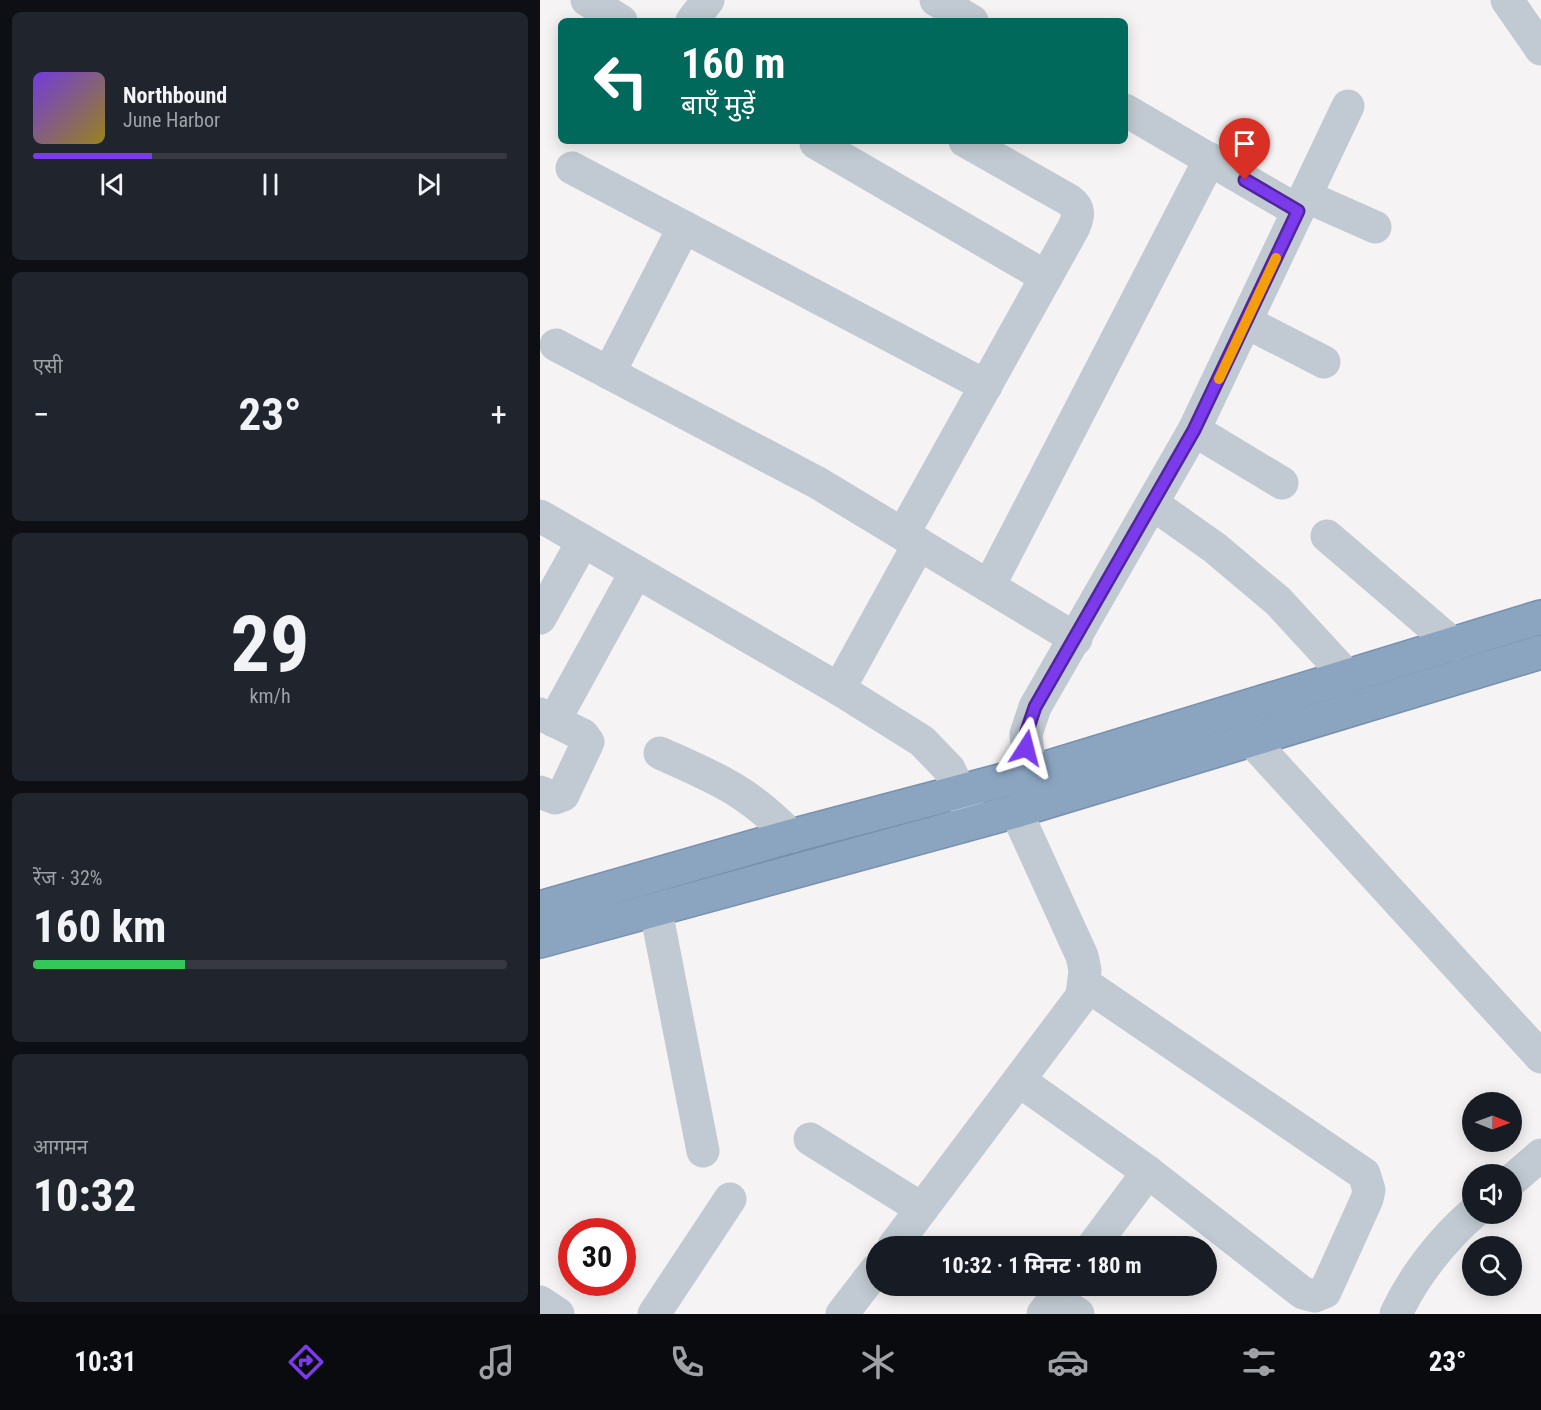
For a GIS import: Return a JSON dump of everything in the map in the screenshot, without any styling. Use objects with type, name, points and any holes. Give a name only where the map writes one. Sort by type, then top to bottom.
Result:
[{"type":"highway","points":[[540,908],[790,836],[1030,773],[1541,617]]},
{"type":"highway","points":[[540,941],[1016,811],[1541,652]]},
{"type":"street","points":[[586,0],[616,18]]},
{"type":"street","points":[[694,18],[708,0]]},
{"type":"street","points":[[936,0],[967,18]]},
{"type":"street","points":[[1507,0],[1541,49]]},
{"type":"street","points":[[1030,773],[1026,748],[1029,723],[1035,707],[1194,430],[1348,106]]},
{"type":"street","points":[[1128,112],[1210,159],[1302,203],[1375,227]]},
{"type":"street","points":[[818,144],[1046,277]]},
{"type":"street","points":[[839,689],[986,386],[1079,214],[1077,208],[1069,200],[969,144]]},
{"type":"street","points":[[989,586],[1210,159]]},
{"type":"street","points":[[572,168],[986,386]]},
{"type":"street","points":[[609,373],[684,227]]},
{"type":"street","points":[[1246,322],[1324,362]]},
{"type":"street","points":[[556,345],[818,483],[1076,639]]},
{"type":"street","points":[[1194,430],[1282,483]]},
{"type":"street","points":[[1153,504],[1215,548],[1278,601],[1347,676]]},
{"type":"street","points":[[540,516],[839,689],[934,750],[949,769],[975,822]]},
{"type":"street","points":[[1327,536],[1454,644]]},
{"type":"street","points":[[540,618],[583,541]]},
{"type":"street","points":[[540,792],[550,797],[563,795],[588,742],[583,735],[547,717],[636,572]]},
{"type":"street","points":[[1251,740],[1541,1057]]},
{"type":"street","points":[[660,753],[726,783],[747,796],[790,836]]},
{"type":"street","points":[[902,1236],[1075,1009],[1085,984],[1082,956],[1016,811]]},
{"type":"street","points":[[656,911],[703,1151]]},
{"type":"street","points":[[1020,1081],[1148,1172],[1303,1293],[1315,1296],[1325,1292],[1362,1214],[1369,1190],[1364,1174],[1085,984]]},
{"type":"street","points":[[810,1139],[922,1209]]},
{"type":"street","points":[[1522,1171],[1541,1155]]},
{"type":"street","points":[[1100,1236],[1148,1172]]},
{"type":"street","points":[[654,1314],[730,1199]]},
{"type":"street","points":[[1396,1314],[1410,1288],[1444,1242],[1462,1224]]},
{"type":"street","points":[[842,1314],[866,1283]]},
{"type":"street","points":[[540,1302],[558,1314]]},
{"type":"slow traffic","points":[[1219,379],[1276,258]]},
{"type":"route","points":[[1026,748],[1026,734],[1035,707],[1194,430],[1298,211],[1245,180]]}]
